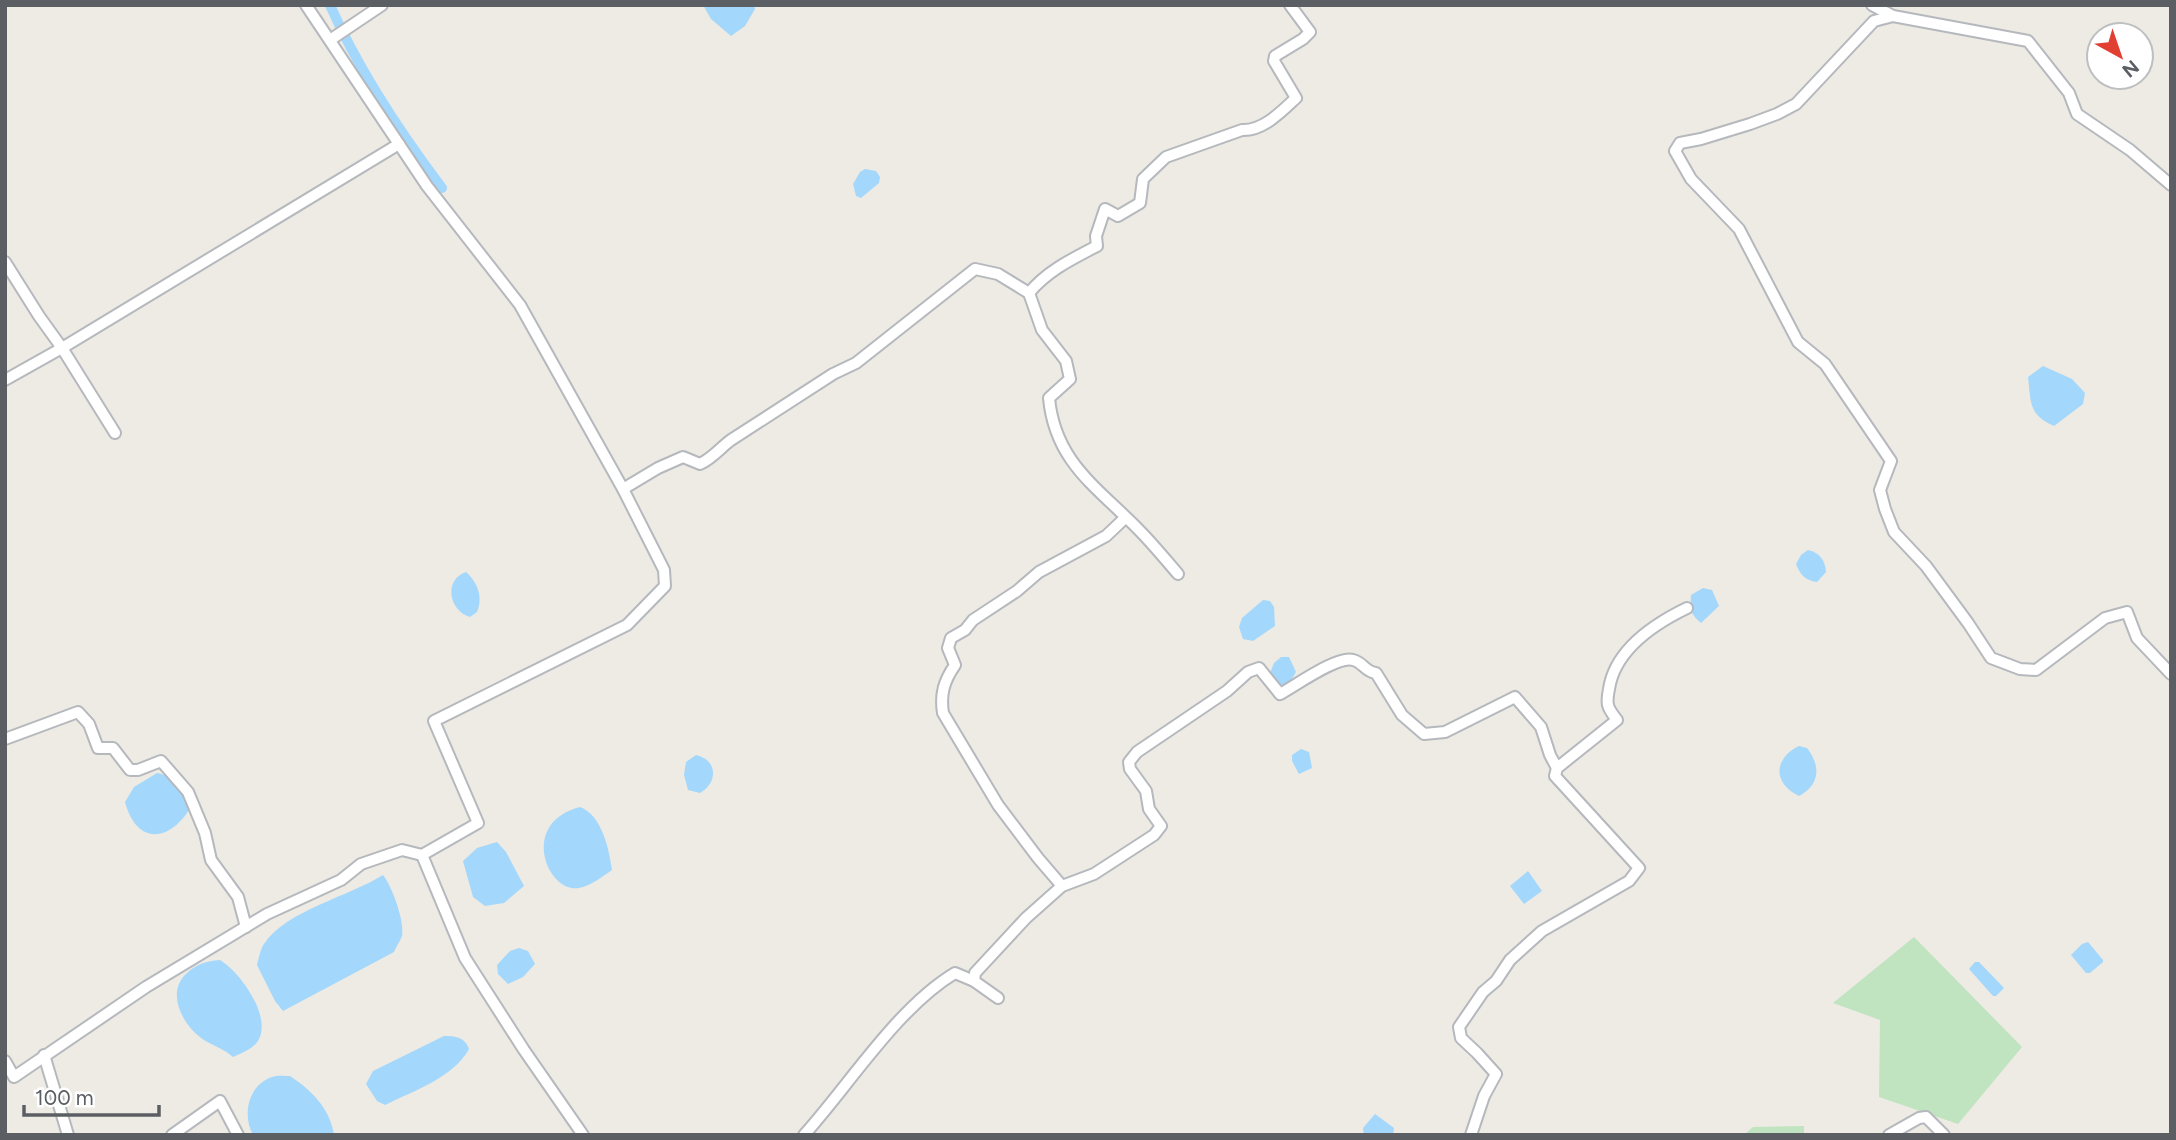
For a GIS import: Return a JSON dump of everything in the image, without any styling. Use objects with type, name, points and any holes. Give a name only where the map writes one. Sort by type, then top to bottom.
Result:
[{"type":"street","points":[[5,1061],[14,1077],[146,987],[246,927],[341,880],[361,864],[401,850],[422,855],[478,823],[434,720],[627,625],[665,586],[664,570],[623,489],[520,304],[427,186],[334,38],[306,5]]},
{"type":"street","points":[[334,38],[382,5]]},
{"type":"street","points":[[1029,293],[1037,283],[1058,267],[1097,246],[1096,236],[1105,209],[1118,216],[1140,203],[1143,179],[1166,157],[1242,130],[1252,131],[1296,98],[1274,61],[1275,56],[1304,39],[1310,32],[1290,5]]},
{"type":"street","points":[[1872,5],[1893,16],[2028,41],[2069,93],[2077,114],[2130,150],[2171,184]]},
{"type":"street","points":[[1893,16],[1874,21],[1796,104],[1750,124],[1680,143],[1675,151],[1691,179],[1739,229],[1798,342],[1825,363],[1891,461],[1880,489],[1894,532],[1926,566],[1991,658],[2020,669],[2036,670],[2105,618],[2127,612],[2137,638],[2171,674]]},
{"type":"street","points":[[5,380],[399,144]]},
{"type":"street","points":[[5,262],[115,433]]},
{"type":"street","points":[[623,489],[683,457],[700,464],[710,459],[720,447],[833,374],[856,363],[975,270],[998,274],[1029,293],[1042,330],[1066,361],[1070,379],[1049,398],[1054,426],[1071,461],[1084,478],[1178,573]]},
{"type":"street","points":[[1062,886],[998,805],[943,713],[941,699],[945,681],[955,665],[948,648],[950,638],[1017,591],[1038,572],[1106,536],[1125,518]]},
{"type":"street","points":[[1471,1135],[1484,1096],[1496,1074],[1461,1038],[1459,1027],[1483,992],[1496,981],[1510,960],[1542,931],[1629,881],[1639,868],[1555,776],[1558,768],[1617,720],[1607,705],[1610,685],[1618,662],[1631,645],[1665,618],[1688,608]]},
{"type":"street","points":[[974,981],[975,973],[1026,918],[1062,886],[1094,874],[1154,835],[1161,826],[1149,809],[1146,791],[1130,769],[1129,762],[1138,752],[1227,691],[1248,672],[1259,668],[1280,694],[1342,659],[1354,660],[1368,672],[1376,673],[1402,715],[1424,734],[1445,732],[1515,697],[1541,727],[1550,755],[1558,768]]},
{"type":"street","points":[[5,739],[78,712],[89,724],[98,748],[113,748],[130,770],[138,770],[160,761],[188,792],[205,833],[211,860],[238,898],[246,927]]},
{"type":"street","points":[[422,855],[465,958],[523,1050],[583,1135]]},
{"type":"street","points":[[804,1135],[899,1021],[936,984],[955,973],[974,981],[998,998]]},
{"type":"street","points":[[44,1055],[68,1135]]},
{"type":"street","points":[[172,1135],[220,1101],[238,1135]]},
{"type":"street","points":[[1889,1135],[1919,1118],[1926,1117],[1944,1135]]},
{"type":"green space","points":[[1914,937],[2022,1047],[1958,1124],[1879,1097],[1880,1020],[1833,1003]]},
{"type":"green space","points":[[1804,1126],[1804,1135],[1744,1135],[1753,1127]]},
{"type":"water","points":[[703,5],[754,5],[755,9],[745,26],[731,36],[711,19]]},
{"type":"water","points":[[865,169],[876,171],[880,177],[879,183],[861,198],[856,196],[853,184]]},
{"type":"water","points":[[2043,366],[2072,379],[2085,393],[2083,404],[2054,426],[2039,417],[2032,406],[2028,377]]},
{"type":"water","points":[[1808,550],[1819,555],[1824,564],[1826,572],[1817,582],[1804,577],[1796,564]]},
{"type":"water","points":[[466,572],[474,581],[479,596],[477,612],[470,617],[457,609],[452,595],[454,582]]},
{"type":"water","points":[[1703,588],[1712,590],[1719,606],[1701,623],[1693,614],[1691,595]]},
{"type":"water","points":[[1263,600],[1270,601],[1274,607],[1275,626],[1253,641],[1243,639],[1239,627],[1242,618]]},
{"type":"water","points":[[1281,657],[1289,657],[1296,672],[1287,687],[1280,686],[1270,673],[1274,663]]},
{"type":"water","points":[[1799,746],[1807,748],[1812,755],[1816,775],[1811,786],[1799,796],[1784,784],[1780,771],[1785,757]]},
{"type":"water","points":[[1301,749],[1309,752],[1312,768],[1299,774],[1292,755]]},
{"type":"water","points":[[696,755],[708,762],[713,772],[710,784],[700,793],[688,790],[684,775],[686,762]]},
{"type":"water","points":[[157,773],[175,781],[189,810],[171,829],[153,834],[144,832],[137,825],[125,802],[134,787]]},
{"type":"water","points":[[580,807],[588,811],[599,825],[612,870],[593,883],[579,888],[568,887],[557,880],[549,869],[544,841],[549,827],[561,815]]},
{"type":"water","points":[[497,842],[506,852],[524,886],[504,903],[485,906],[473,897],[463,861],[477,848]]},
{"type":"water","points":[[1528,871],[1542,891],[1524,904],[1510,886]]},
{"type":"water","points":[[383,875],[394,895],[402,922],[402,936],[394,952],[283,1011],[257,965],[264,944],[274,932],[302,913]]},
{"type":"water","points":[[2088,942],[2103,962],[2090,973],[2086,973],[2071,955]]},
{"type":"water","points":[[519,948],[528,951],[535,964],[523,977],[508,984],[498,974],[497,965],[510,951]]},
{"type":"water","points":[[220,960],[236,974],[252,995],[261,1018],[262,1029],[255,1045],[233,1057],[204,1040],[190,1027],[177,1000],[180,982],[186,974],[201,964]]},
{"type":"water","points":[[1975,962],[1979,962],[2004,988],[1996,996],[1993,996],[1969,969]]},
{"type":"water","points":[[444,1036],[462,1040],[469,1049],[453,1068],[432,1083],[385,1105],[377,1101],[366,1084],[373,1071]]},
{"type":"water","points":[[290,1076],[305,1087],[324,1108],[334,1135],[253,1135],[248,1110],[257,1087],[272,1077]]},
{"type":"water","points":[[1375,1114],[1394,1128],[1393,1135],[1364,1135],[1363,1128]]},
{"type":"waterway","points":[[330,5],[381,100],[442,188]]}]
